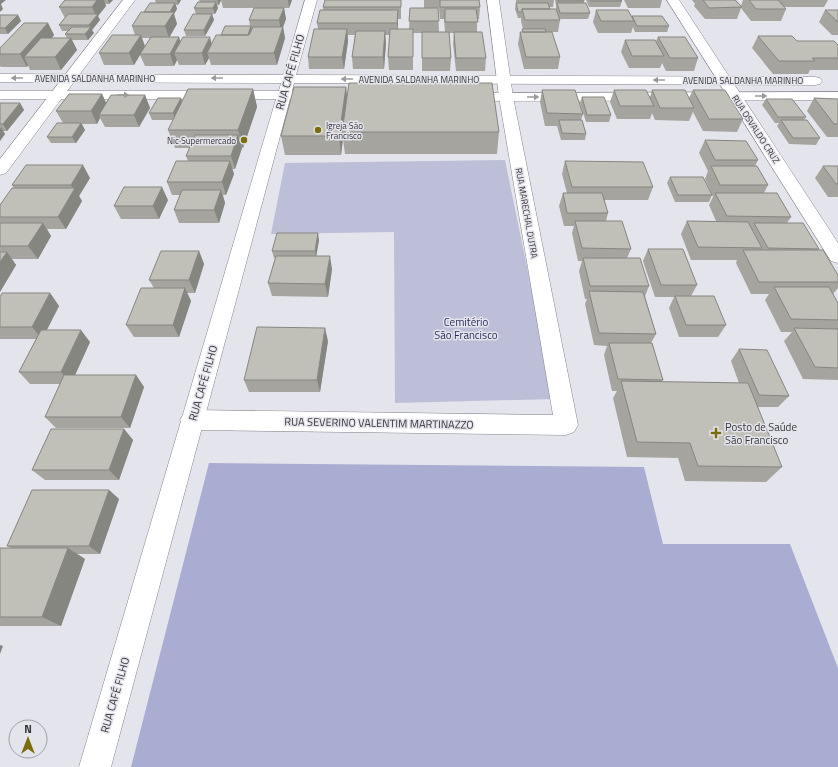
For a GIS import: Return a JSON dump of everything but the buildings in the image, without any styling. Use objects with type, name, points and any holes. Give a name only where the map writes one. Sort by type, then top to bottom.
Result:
[{"type":"street","points":[[0,170],[129,0]]},
{"type":"street","name":"RUA CAFÉ FILHO","points":[[95,767],[311,0]]},
{"type":"street","name":"RUA MARECHAL DUTRA","points":[[493,0],[506,97],[566,425]]},
{"type":"street","name":"RUA OSVALDO CRUZ","points":[[673,0],[838,257]]},
{"type":"street","name":"AVENIDA SALDANHA MARINHO","points":[[0,78],[70,78],[286,87],[331,95]]},
{"type":"street","name":"AVENIDA SALDANHA MARINHO","points":[[0,95],[56,95],[503,79],[830,81]]},
{"type":"street","name":"AVENIDA SALDANHA MARINHO","points":[[450,96],[838,96]]},
{"type":"street","name":"RUA SEVERINO VALENTIM MARTINAZZO","points":[[192,420],[566,425]]},
{"type":"green space","name":"Cemitério São Francisco","points":[[505,160],[554,399],[395,403],[394,232],[271,234],[285,163]]},
{"type":"shaded area","points":[[209,463],[644,467],[663,544],[790,544],[838,668],[838,767],[131,767]]},
{"type":"place","name":"Igreja São Francisco","points":[[318,130]]},
{"type":"place","name":"Nic Supermercado","points":[[244,140]]},
{"type":"place","name":"Posto de Saúde São Francisco","points":[[716,433]]}]
